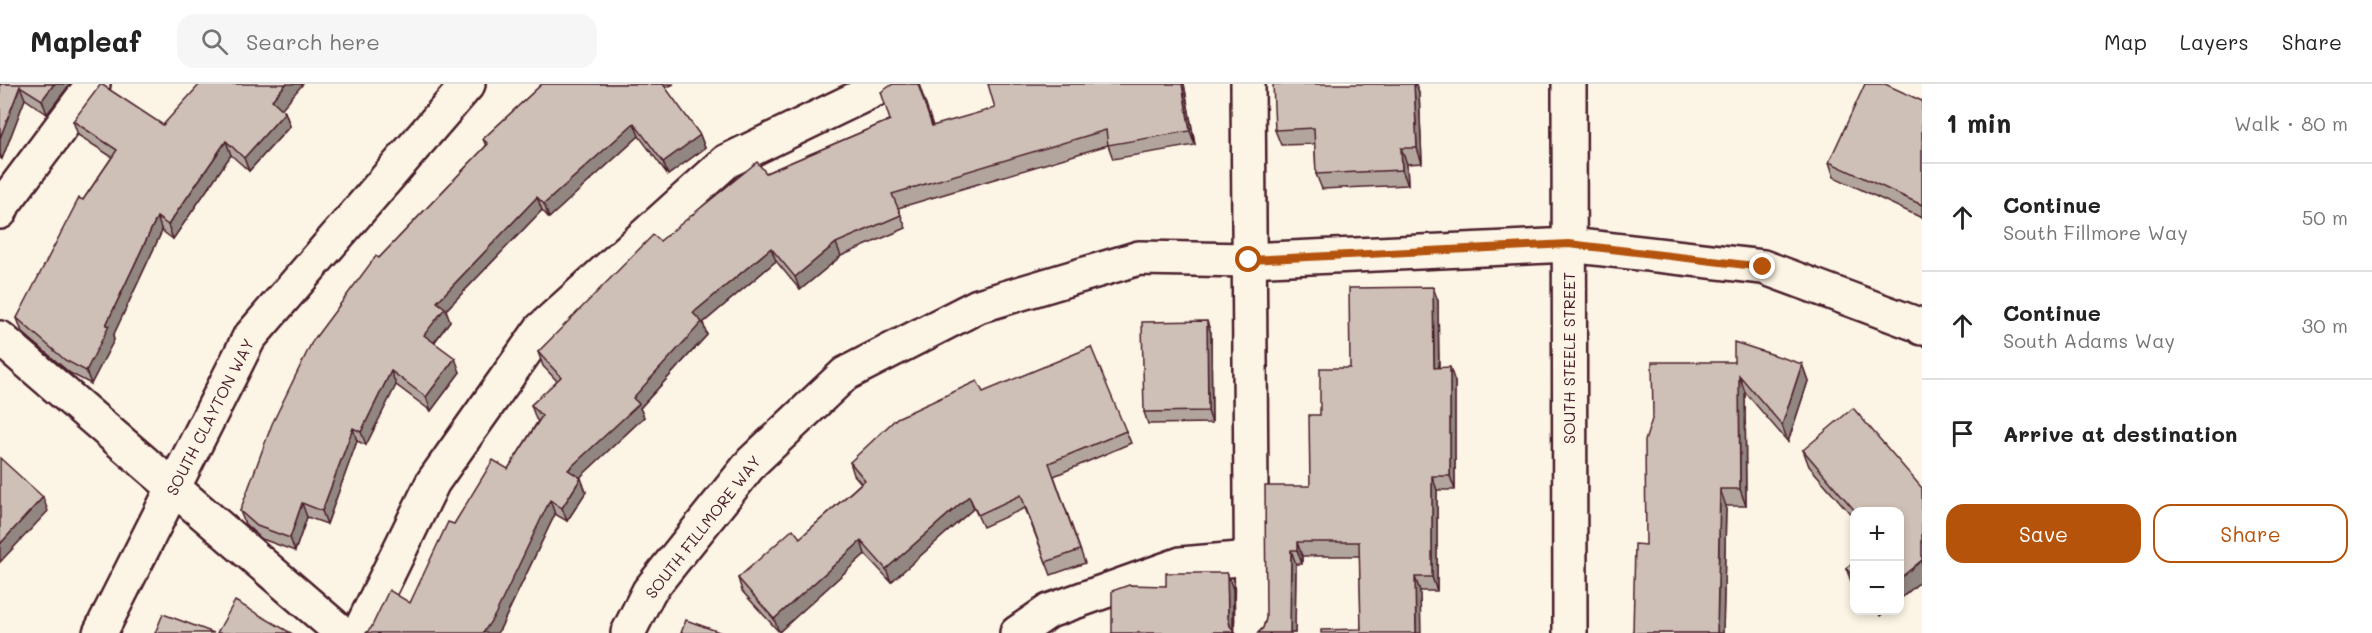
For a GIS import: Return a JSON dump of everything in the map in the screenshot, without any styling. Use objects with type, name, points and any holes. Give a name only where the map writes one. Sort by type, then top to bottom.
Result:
[{"type":"street","points":[[0,212],[4,203],[93,84]]},
{"type":"street","name":"SOUTH CLAYTON WAY","points":[[100,633],[249,338],[468,84]]},
{"type":"street","points":[[359,633],[433,482],[541,329],[727,160],[887,84]]},
{"type":"street","points":[[1248,84],[1252,633]]},
{"type":"street","name":"SOUTH STEELE STREET","points":[[1569,84],[1569,633]]},
{"type":"street","name":"SOUTH FILLMORE WAY","points":[[628,633],[649,591],[752,462],[845,374],[978,306],[1139,258],[1249,260],[1569,244],[1763,267],[1922,328]]},
{"type":"street","points":[[0,338],[342,633]]},
{"type":"street","points":[[1017,633],[1049,611],[1181,564],[1251,558]]},
{"type":"building","points":[[0,84],[54,84],[42,100],[20,86],[0,138]]},
{"type":"building","points":[[101,84],[163,125],[200,84],[286,84],[272,100],[285,112],[244,158],[226,141],[168,225],[157,217],[106,325],[109,326],[86,371],[65,360],[17,318],[79,198],[83,200],[117,150],[73,121]]},
{"type":"building","points":[[542,84],[663,84],[700,135],[663,162],[634,123],[544,204],[537,197],[437,302],[445,308],[424,335],[455,358],[426,397],[391,371],[361,432],[353,428],[322,511],[302,503],[290,538],[257,526],[240,511],[272,424],[312,342],[376,256],[379,258],[488,144],[483,139]]},
{"type":"building","points":[[893,84],[918,84],[932,126],[995,108],[988,84],[1182,84],[1190,131],[1108,145],[1106,130],[892,194],[901,215],[836,243],[795,277],[771,248],[693,313],[702,322],[633,398],[639,404],[568,470],[581,478],[562,508],[550,500],[495,615],[483,633],[366,633],[371,628],[389,590],[410,603],[448,522],[454,524],[493,460],[508,469],[542,416],[531,405],[561,377],[538,352],[653,235],[660,241],[757,162],[766,173],[890,120],[881,92]]},
{"type":"building","points":[[1273,84],[1414,84],[1417,148],[1401,148],[1402,170],[1316,174],[1314,128],[1275,130]]},
{"type":"building","points":[[1865,84],[1885,84],[1922,101],[1922,205],[1829,162]]},
{"type":"building","points":[[1433,287],[1434,368],[1450,367],[1450,476],[1432,476],[1432,577],[1415,577],[1416,633],[1321,633],[1321,630],[1361,629],[1359,542],[1297,542],[1297,550],[1291,550],[1290,633],[1258,633],[1263,628],[1266,619],[1265,486],[1310,486],[1309,415],[1320,415],[1320,368],[1350,368],[1349,288]]},
{"type":"building","points":[[1207,321],[1208,411],[1144,412],[1142,322]]},
{"type":"building","points":[[1734,342],[1802,364],[1782,425],[1739,375],[1740,489],[1720,489],[1717,633],[1633,633],[1635,544],[1646,545],[1645,441],[1653,416],[1652,362],[1734,362]]},
{"type":"building","points":[[1091,347],[1126,431],[1049,463],[1080,550],[1046,562],[1021,495],[978,515],[969,496],[886,569],[861,541],[774,619],[738,578],[793,529],[800,538],[865,480],[850,462],[897,418],[977,381],[983,392]]},
{"type":"building","points":[[1853,408],[1922,488],[1922,560],[1904,575],[1904,507],[1852,507],[1803,450]]},
{"type":"building","points":[[0,458],[43,497],[0,544]]},
{"type":"building","points":[[1166,573],[1227,573],[1228,618],[1235,632],[1112,633],[1112,591],[1129,585],[1166,586]]},
{"type":"building","points":[[235,601],[291,633],[217,633]]},
{"type":"building","points":[[163,614],[214,633],[155,633]]},
{"type":"building","points":[[686,620],[722,633],[681,633]]},
{"type":"route","points":[[1249,260],[1569,244],[1763,267]]}]
